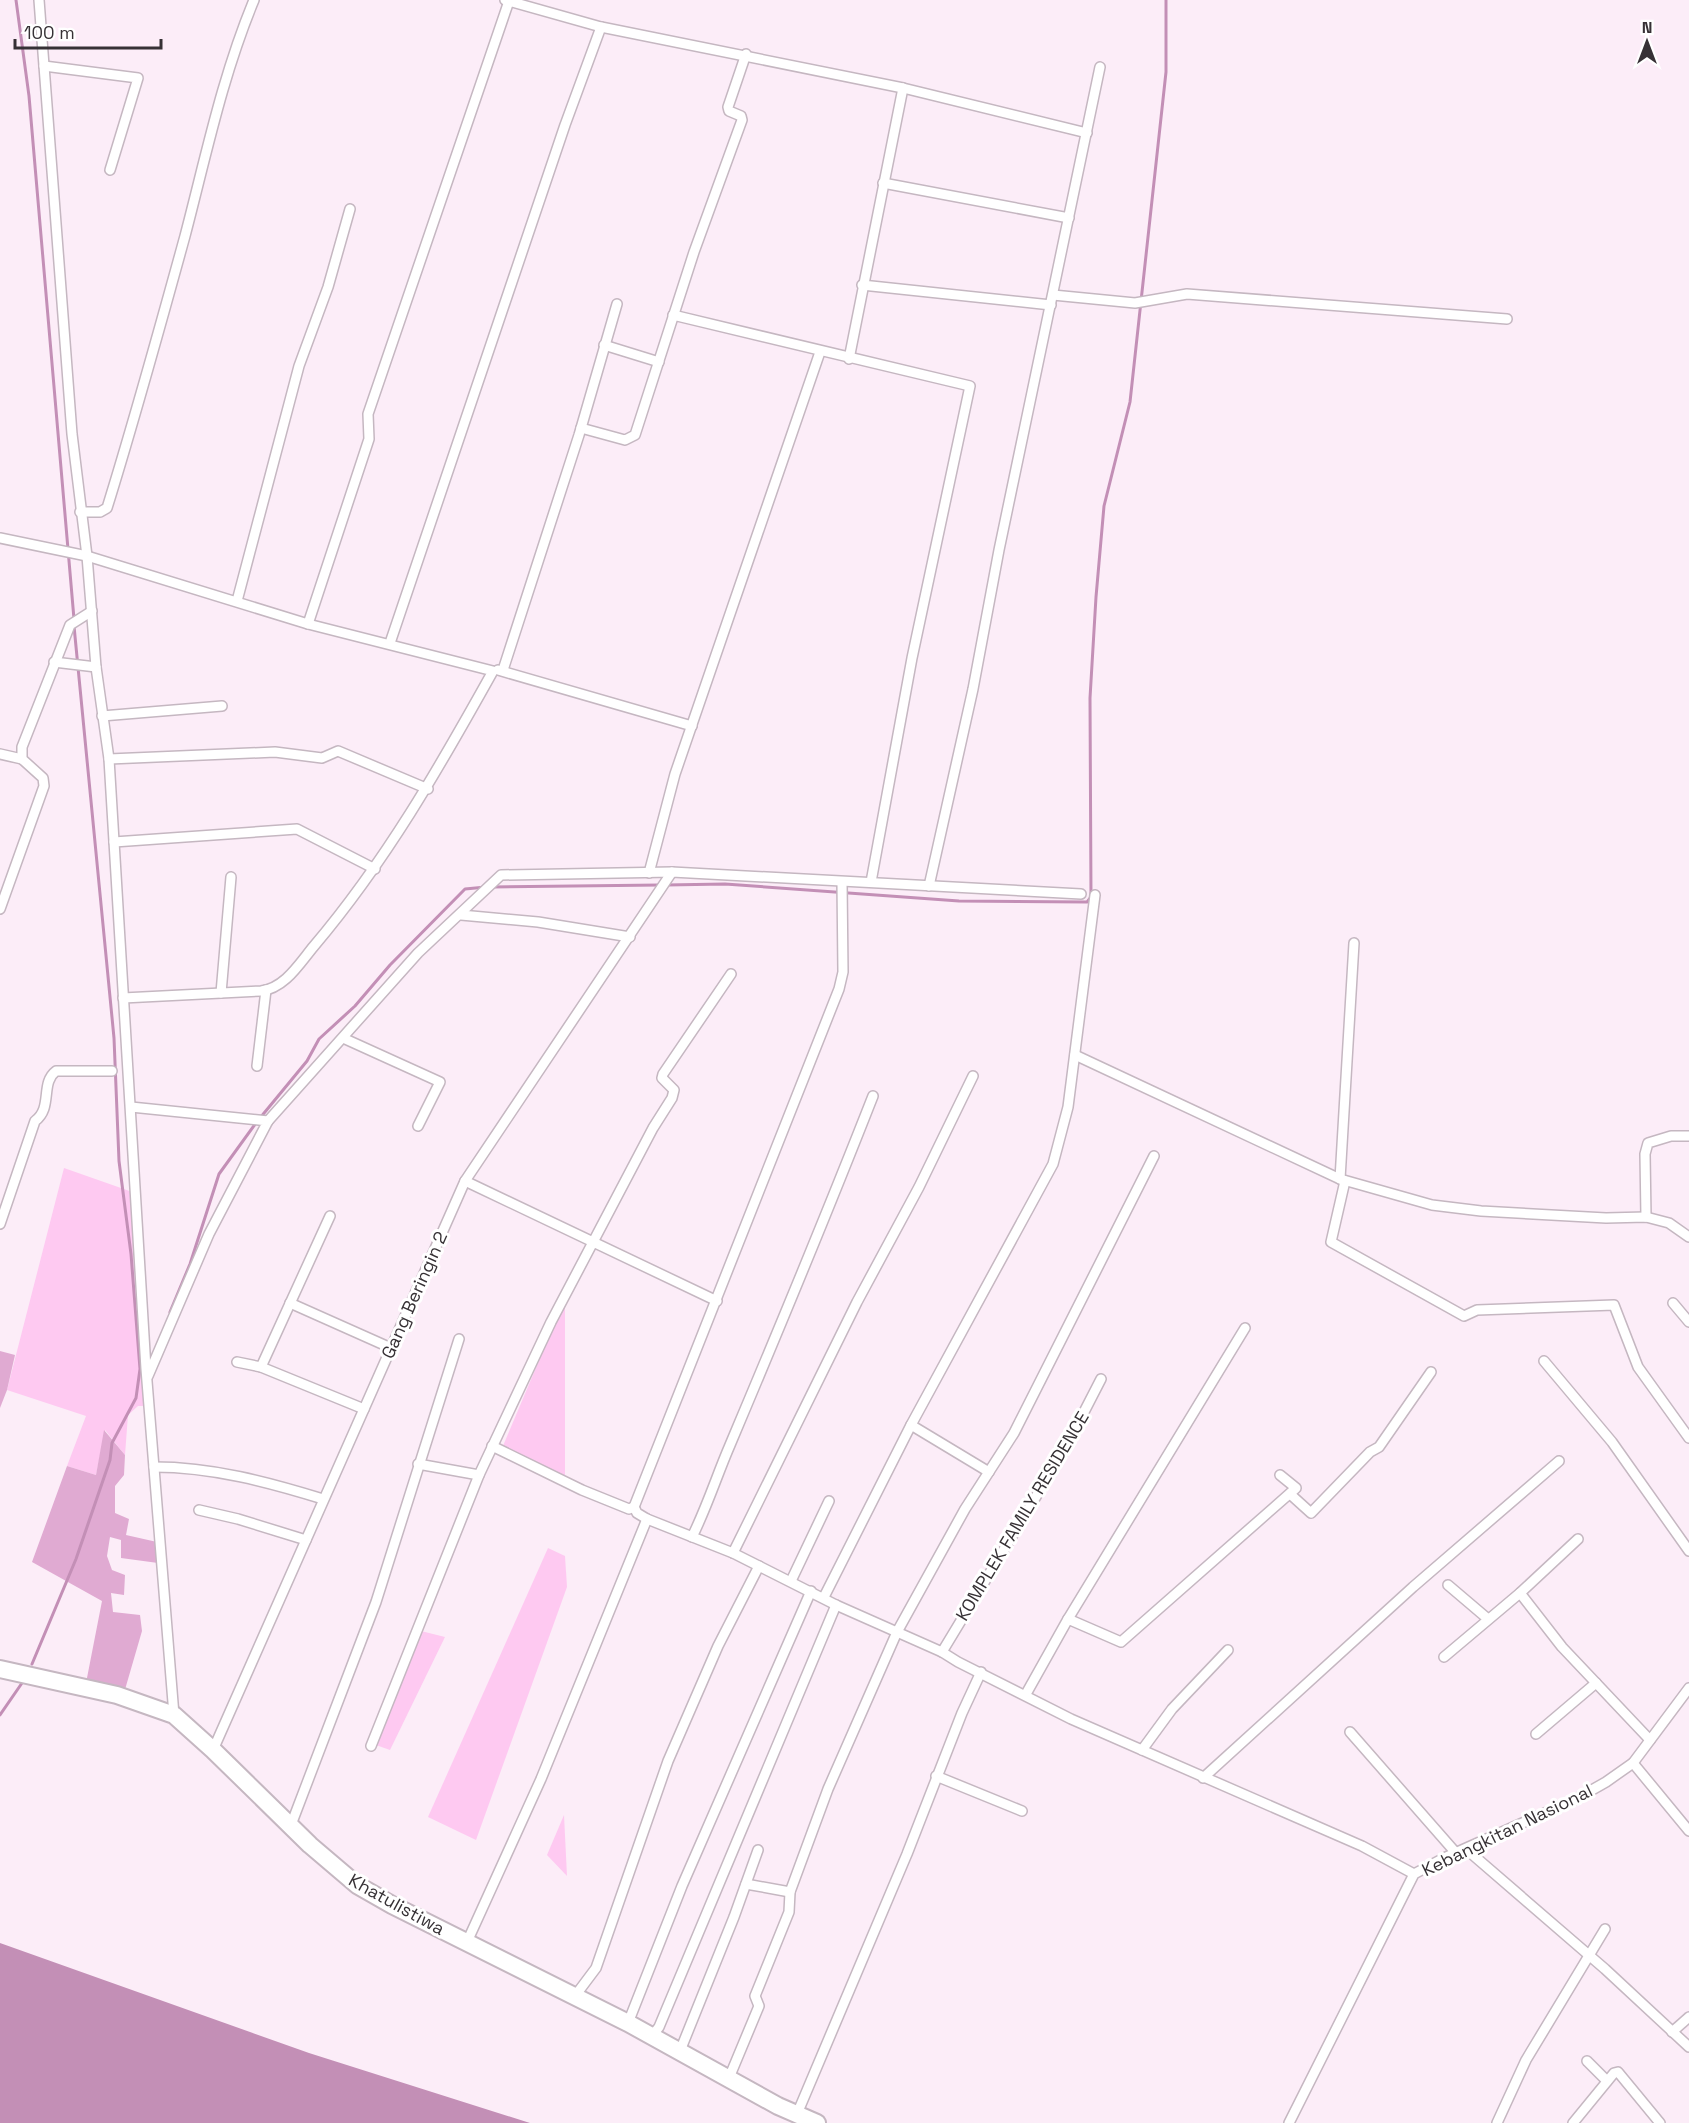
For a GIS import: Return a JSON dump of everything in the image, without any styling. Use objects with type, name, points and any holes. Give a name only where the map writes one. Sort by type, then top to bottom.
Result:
[{"type":"highway","name":"Khatulistiwa","points":[[8,1671],[117,1695],[174,1715],[357,1885],[817,2123]]},
{"type":"street","points":[[39,0],[72,434],[87,556],[96,667],[109,759],[146,1373],[174,1715]]},
{"type":"street","points":[[81,513],[99,512],[107,508],[185,235],[218,103],[254,0]]},
{"type":"street","points":[[308,624],[369,439],[368,414],[507,1],[601,27],[746,54],[903,88],[1086,134]]},
{"type":"street","points":[[390,643],[565,125],[601,27]]},
{"type":"street","points":[[581,428],[624,440],[632,439],[742,120],[741,116],[729,111],[728,107],[746,54]]},
{"type":"street","points":[[44,66],[138,78],[110,170]]},
{"type":"street","points":[[929,886],[973,689],[999,550],[1100,67]]},
{"type":"street","points":[[849,359],[903,88]]},
{"type":"street","points":[[883,183],[1069,218]]},
{"type":"street","points":[[237,601],[299,366],[328,287],[350,209]]},
{"type":"street","points":[[862,285],[1052,300],[1135,303],[1187,294],[1507,319]]},
{"type":"street","points":[[503,670],[581,428],[617,304]]},
{"type":"street","points":[[673,315],[849,359],[970,386],[912,658],[871,882]]},
{"type":"street","points":[[604,345],[659,362]]},
{"type":"street","points":[[649,873],[675,774],[820,352]]},
{"type":"street","points":[[0,538],[87,556],[308,624],[493,671],[503,670],[692,726]]},
{"type":"street","points":[[21,759],[22,747],[54,662],[74,623],[92,611]]},
{"type":"street","points":[[54,662],[96,667]]},
{"type":"street","points":[[123,998],[266,990],[279,986],[347,907],[375,869],[428,789],[493,671]]},
{"type":"street","points":[[102,716],[222,706]]},
{"type":"street","points":[[109,759],[275,752],[322,758],[338,751],[428,789]]},
{"type":"street","points":[[0,754],[21,759],[44,778],[44,786],[0,909]]},
{"type":"street","points":[[114,842],[266,829],[297,829],[375,869]]},
{"type":"street","points":[[146,1373],[209,1234],[266,1121],[418,953],[483,894],[497,877],[649,873],[670,876],[842,884],[871,882],[989,891],[1081,894]]},
{"type":"street","name":"Gang Beringin 2","points":[[213,1750],[465,1181],[670,876]]},
{"type":"street","points":[[221,993],[231,877]]},
{"type":"street","points":[[634,1508],[839,989],[843,972],[842,884]]},
{"type":"street","points":[[824,1597],[911,1425],[1047,1180],[1068,1107],[1095,895]]},
{"type":"street","points":[[461,915],[537,922],[630,937]]},
{"type":"street","points":[[1354,943],[1342,1180],[1331,1242],[1464,1316],[1477,1310],[1614,1305],[1638,1367],[1689,1438]]},
{"type":"street","points":[[371,1746],[404,1669],[478,1475],[551,1322],[653,1128],[672,1098],[674,1090],[662,1078],[663,1074],[731,974]]},
{"type":"street","points":[[257,1066],[266,990]]},
{"type":"street","points":[[342,1038],[440,1082],[418,1126]]},
{"type":"street","points":[[1075,1055],[1342,1180],[1432,1205],[1480,1211],[1606,1218],[1646,1217],[1669,1222],[1689,1237]]},
{"type":"street","points":[[0,1224],[35,1121],[45,1110],[49,1077],[56,1071],[112,1071]]},
{"type":"street","points":[[734,1553],[852,1312],[919,1187],[973,1076]]},
{"type":"street","points":[[692,1537],[706,1510],[729,1447],[757,1385],[873,1096]]},
{"type":"street","points":[[131,1107],[266,1121]]},
{"type":"street","points":[[1646,1217],[1645,1154],[1648,1143],[1671,1136],[1689,1136]]},
{"type":"street","points":[[729,2078],[759,2006],[755,1996],[789,1912],[790,1892],[828,1789],[897,1632],[965,1509],[1019,1424],[1154,1156]]},
{"type":"street","points":[[465,1181],[717,1301]]},
{"type":"street","points":[[261,1367],[330,1216]]},
{"type":"street","points":[[290,1303],[391,1348]]},
{"type":"street","points":[[1673,1303],[1689,1322]]},
{"type":"street","points":[[1026,1694],[1068,1618],[1245,1328]]},
{"type":"street","points":[[291,1826],[376,1602],[459,1339]]},
{"type":"street","points":[[1544,1361],[1612,1442],[1689,1551]]},
{"type":"street","points":[[237,1362],[261,1367],[364,1409]]},
{"type":"street","points":[[1290,1494],[1311,1513],[1370,1452],[1380,1447],[1431,1372]]},
{"type":"street","name":"KOMPLEK FAMILY RESIDENCE","points":[[942,1652],[1066,1447],[1101,1379]]},
{"type":"street","points":[[911,1425],[989,1472]]},
{"type":"street","points":[[492,1446],[582,1490],[629,1509],[634,1508]]},
{"type":"street","points":[[1203,1778],[1413,1587],[1559,1461]]},
{"type":"street","points":[[418,1464],[478,1475]]},
{"type":"street","points":[[154,1467],[187,1467],[214,1474],[255,1478],[323,1499]]},
{"type":"street","points":[[1068,1618],[1121,1642],[1296,1488],[1280,1475]]},
{"type":"street","points":[[791,1581],[829,1501]]},
{"type":"street","points":[[634,1508],[637,1513],[647,1519],[734,1553],[811,1590],[836,1605],[942,1652],[1071,1719],[1362,1846],[1414,1874]]},
{"type":"street","points":[[199,1510],[238,1519],[306,1540]]},
{"type":"street","points":[[467,1942],[541,1779],[647,1519]]},
{"type":"street","points":[[1444,1657],[1520,1593],[1578,1539]]},
{"type":"street","points":[[575,1996],[596,1968],[668,1761],[718,1646],[759,1566]]},
{"type":"street","points":[[1448,1585],[1488,1620]]},
{"type":"street","points":[[628,2024],[682,1886],[811,1590]]},
{"type":"street","points":[[1520,1593],[1562,1647],[1650,1740]]},
{"type":"street","points":[[652,2036],[659,2027],[836,1605]]},
{"type":"street","points":[[1142,1750],[1172,1709],[1228,1650]]},
{"type":"street","points":[[797,2114],[981,1672]]},
{"type":"street","points":[[1536,1734],[1596,1683]]},
{"type":"street","name":"Kebangkitan Nasional","points":[[1289,2123],[1414,1874],[1576,1799],[1633,1763],[1689,1688]]},
{"type":"street","points":[[1350,1732],[1456,1853]]},
{"type":"street","points":[[1366,1767],[1374,1760]]},
{"type":"street","points":[[1633,1763],[1689,1831]]},
{"type":"street","points":[[936,1776],[1022,1811]]},
{"type":"street","points":[[1466,1849],[1588,1954],[1689,2047]]},
{"type":"street","points":[[680,2051],[758,1850]]},
{"type":"street","points":[[746,1884],[790,1892]]},
{"type":"street","points":[[1497,2123],[1526,2060],[1605,1929]]},
{"type":"street","points":[[1672,2032],[1689,2017]]},
{"type":"street","points":[[1587,2061],[1607,2081]]},
{"type":"street","points":[[1573,2123],[1614,2073],[1622,2075],[1660,2123]]},
{"type":"shaded area","points":[[64,1168],[138,1194],[149,1406],[138,1406],[128,1415],[125,1455],[105,1430],[96,1475],[67,1466],[86,1416],[7,1390]]},
{"type":"shaded area","points":[[565,1299],[565,1486],[500,1453]]},
{"type":"shaded area","points":[[0,1351],[15,1355],[7,1390],[0,1408]]},
{"type":"shaded area","points":[[104,1430],[125,1455],[124,1475],[115,1486],[115,1513],[129,1519],[126,1535],[157,1542],[158,1563],[121,1558],[121,1540],[110,1537],[107,1556],[112,1570],[125,1575],[124,1595],[111,1593],[113,1612],[140,1615],[142,1631],[124,1693],[86,1683],[102,1601],[32,1562],[67,1466],[96,1475]]},
{"type":"shaded area","points":[[548,1548],[565,1556],[567,1587],[476,1840],[428,1817]]},
{"type":"shaded area","points":[[421,1631],[445,1637],[390,1750],[373,1744]]},
{"type":"shaded area","points":[[564,1815],[567,1876],[547,1855]]},
{"type":"shaded area","points":[[0,1943],[309,2053],[530,2123],[0,2123]]},
{"type":"waterway","points":[[16,0],[29,96],[74,619]]},
{"type":"waterway","points":[[666,885],[725,884],[959,901],[1087,902],[1091,897],[1090,698],[1096,597],[1104,506],[1130,402],[1166,72],[1166,0]]},
{"type":"waterway","points":[[32,1664],[76,1559],[110,1460],[112,1443],[136,1398],[140,1369],[131,1254],[119,1161],[114,1038],[74,626]]},
{"type":"waterway","points":[[492,887],[660,885]]},
{"type":"waterway","points":[[260,1118],[307,1061],[319,1039],[355,1006],[390,965],[465,889],[486,887]]},
{"type":"waterway","points":[[170,1312],[190,1264],[219,1174],[256,1123]]},
{"type":"waterway","points":[[0,1715],[22,1683]]}]
